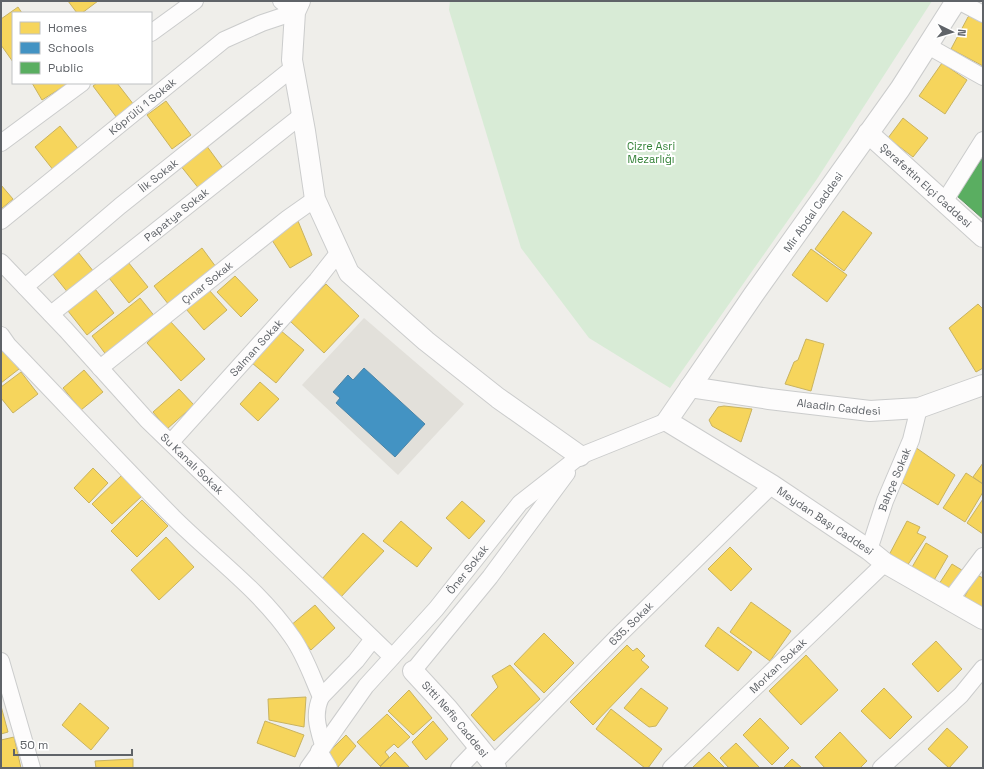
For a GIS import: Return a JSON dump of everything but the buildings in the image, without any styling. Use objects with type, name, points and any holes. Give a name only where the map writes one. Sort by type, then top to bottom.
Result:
[{"type":"street","points":[[152,32],[195,1]]},
{"type":"street","points":[[957,1],[983,14]]},
{"type":"street","name":"Mir Abdal Caddesi","points":[[667,421],[900,89],[957,1]]},
{"type":"street","points":[[297,4],[292,60],[316,199],[349,273],[426,341],[498,398],[580,456],[490,577],[413,670]]},
{"type":"street","name":"Köprülü 1 Sokak","points":[[1,220],[224,40],[262,23],[297,4]]},
{"type":"street","points":[[928,46],[983,77]]},
{"type":"street","name":"İlk Sokak","points":[[25,287],[120,206],[294,67]]},
{"type":"street","points":[[1,143],[81,84]]},
{"type":"street","name":"Papatya Sokak","points":[[51,314],[302,115]]},
{"type":"street","name":"Şerafettin Elçi Caddesi","points":[[868,133],[983,237]]},
{"type":"street","points":[[944,202],[983,140]]},
{"type":"street","name":"Çınar Sokak","points":[[100,368],[288,218],[316,199]]},
{"type":"street","name":"Salman Sokak","points":[[170,442],[303,296],[339,252]]},
{"type":"street","name":"Su Kanalı Sokak","points":[[1,262],[51,314],[147,420],[392,657]]},
{"type":"street","points":[[1,335],[8,345],[190,535],[260,598],[292,637],[302,654],[321,697]]},
{"type":"street","name":"Alaadin Caddesi","points":[[690,387],[769,399],[870,411],[919,408],[983,385]]},
{"type":"street","name":"Bahçe Sokak","points":[[869,550],[885,501],[911,440],[919,408]]},
{"type":"street","name":"Öner Sokak","points":[[308,768],[366,686],[436,609],[520,503],[580,456],[667,421]]},
{"type":"street","name":"Meydan Başı Caddesi","points":[[667,421],[772,485],[885,562],[983,619]]},
{"type":"street","name":"635. Sokak","points":[[494,766],[616,638],[772,485]]},
{"type":"street","points":[[950,600],[983,556]]},
{"type":"street","name":"Morkan Sokak","points":[[671,768],[885,562]]},
{"type":"street","points":[[329,768],[321,748],[317,723],[317,706],[321,697],[356,661],[373,639]]},
{"type":"street","points":[[1,661],[32,768]]},
{"type":"street","points":[[881,768],[961,695],[983,668]]},
{"type":"street","name":"Sitti Nefis Caddesi","points":[[413,670],[448,709],[494,766]]},
{"type":"street","points":[[459,768],[479,747]]},
{"type":"shaded area","points":[[364,318],[464,404],[398,475],[302,385]]},
{"type":"green space","name":"Cizre Asri Mezarlığı","points":[[450,1],[932,1],[817,179],[670,388],[589,338],[521,248],[449,10]]}]
